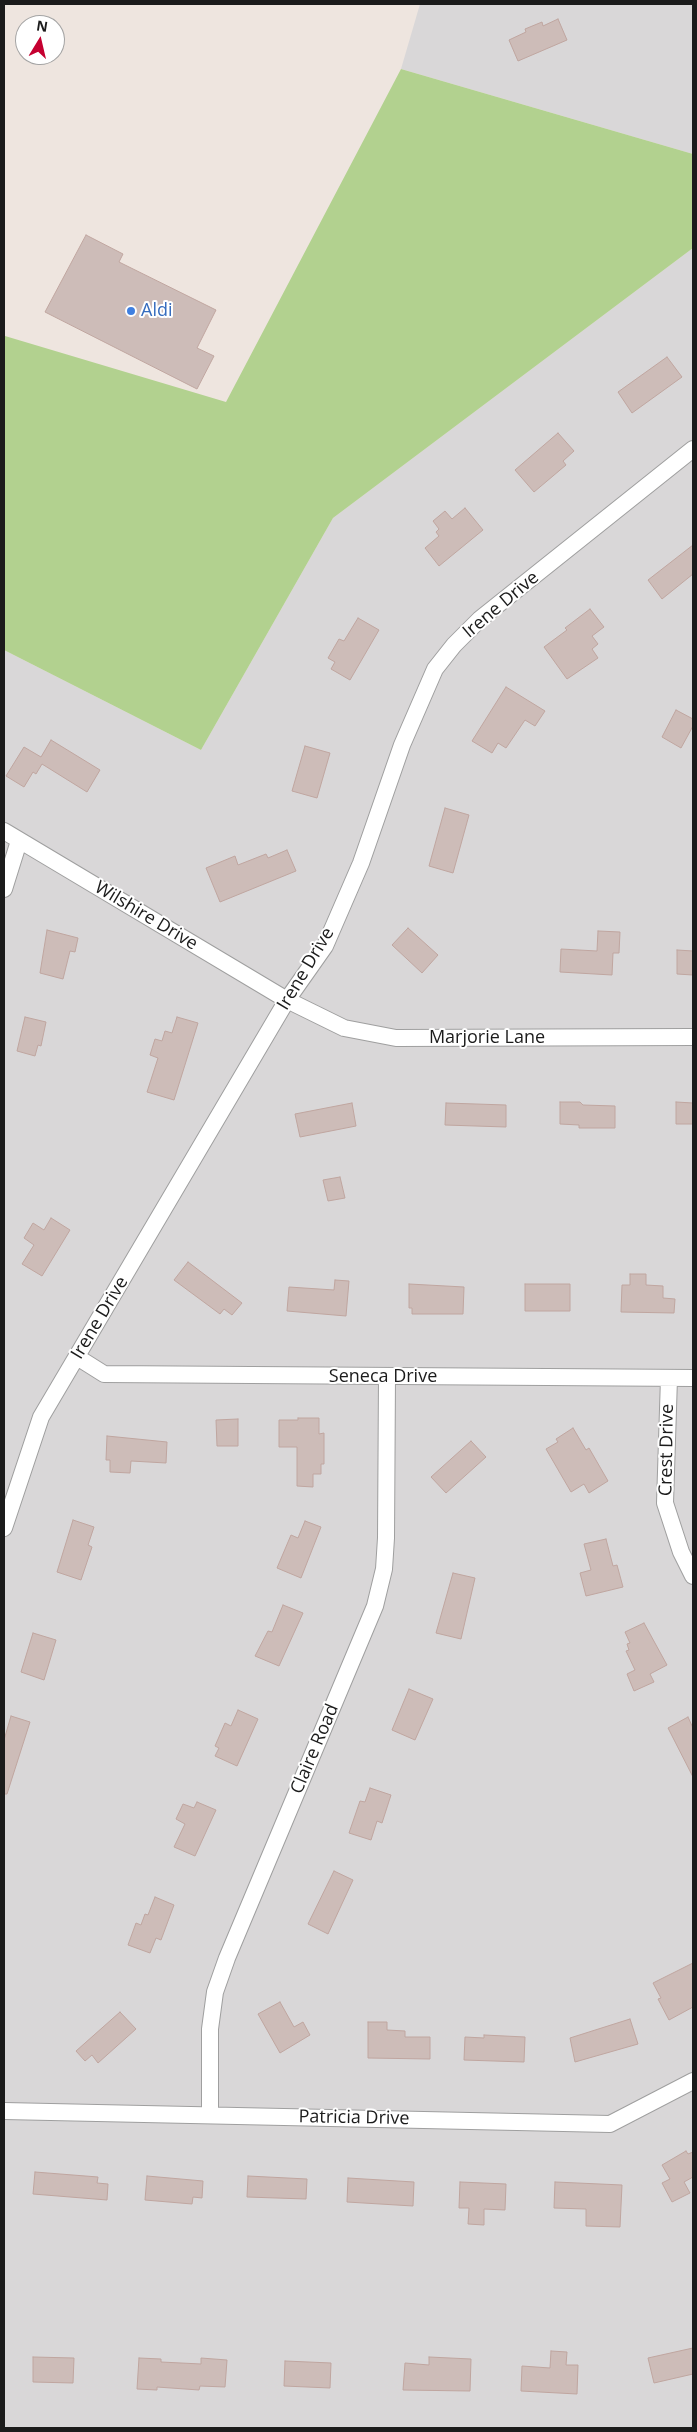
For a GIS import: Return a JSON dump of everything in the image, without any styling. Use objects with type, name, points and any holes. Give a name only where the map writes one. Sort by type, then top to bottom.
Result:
[{"type":"street","name":"Irene Drive","points":[[4,1528],[41,1417],[288,1000],[325,946],[361,863],[402,745],[435,669],[454,645],[480,619],[693,449]]},
{"type":"street","name":"Wilshire Drive","points":[[4,831],[288,1000]]},
{"type":"street","points":[[4,889],[19,841]]},
{"type":"street","name":"Marjorie Lane","points":[[288,1000],[344,1028],[396,1038],[693,1037]]},
{"type":"street","name":"Seneca Drive","points":[[77,1357],[104,1374],[693,1378]]},
{"type":"street","name":"Claire Road","points":[[210,2115],[210,2029],[215,1992],[226,1958],[376,1606],[384,1569],[386,1546],[387,1377]]},
{"type":"street","name":"Crest Drive","points":[[669,1378],[665,1503],[681,1552],[693,1576]]},
{"type":"street","name":"Patricia Drive","points":[[4,2111],[610,2124],[693,2081]]},
{"type":"shaded area","points":[[420,4],[693,4],[693,154],[401,69]]},
{"type":"shaded area","points":[[693,248],[693,2428],[4,2428],[4,650],[201,750],[333,518]]},
{"type":"green space","points":[[401,69],[693,154],[693,248],[333,518],[201,750],[4,650],[4,338],[5,336],[226,402]]},
{"type":"building","points":[[558,19],[567,40],[518,61],[509,40],[526,32],[525,29],[542,22],[543,26]]},
{"type":"building","name":"Aldi","points":[[86,235],[123,254],[119,262],[216,310],[197,348],[214,356],[197,389],[45,312]]},
{"type":"building","points":[[667,357],[682,377],[632,413],[618,392]]},
{"type":"building","points":[[558,433],[574,451],[563,461],[566,465],[534,492],[515,470]]},
{"type":"building","points":[[465,508],[483,530],[439,566],[425,548],[439,536],[436,532],[439,529],[433,521],[445,511],[452,519]]},
{"type":"building","points":[[693,545],[693,574],[662,599],[648,580]]},
{"type":"building","points":[[590,609],[604,627],[592,636],[598,644],[592,649],[598,658],[567,679],[544,647],[567,630],[565,628]]},
{"type":"building","points":[[358,618],[379,630],[350,680],[331,669],[335,662],[328,658],[339,639],[344,641]]},
{"type":"building","points":[[506,687],[545,711],[535,726],[525,720],[506,748],[498,743],[492,753],[472,741]]},
{"type":"building","points":[[676,710],[693,719],[693,726],[681,748],[662,737]]},
{"type":"building","points":[[51,740],[100,770],[87,792],[42,764],[36,774],[33,772],[24,787],[6,776],[24,747],[41,757]]},
{"type":"building","points":[[305,746],[330,753],[317,798],[292,791]]},
{"type":"building","points":[[445,808],[469,815],[453,873],[429,866]]},
{"type":"building","points":[[287,850],[296,871],[220,902],[206,868],[235,856],[238,865],[266,854],[268,858]]},
{"type":"building","points":[[408,928],[438,955],[422,973],[392,945]]},
{"type":"building","points":[[47,930],[78,938],[75,952],[70,951],[63,979],[40,973]]},
{"type":"building","points":[[598,931],[620,932],[619,953],[613,953],[612,975],[560,972],[561,949],[597,951]]},
{"type":"building","points":[[677,950],[693,951],[693,975],[677,974]]},
{"type":"building","points":[[25,1017],[46,1022],[41,1046],[38,1045],[35,1056],[17,1051]]},
{"type":"building","points":[[177,1017],[198,1023],[174,1100],[147,1092],[158,1058],[150,1055],[155,1039],[162,1041],[165,1031],[172,1033]]},
{"type":"building","points":[[560,1102],[615,1106],[615,1128],[579,1128],[579,1125],[560,1124]]},
{"type":"building","points":[[676,1102],[693,1103],[693,1124],[676,1124]]},
{"type":"building","points":[[352,1103],[356,1126],[300,1137],[295,1114]]},
{"type":"building","points":[[446,1103],[506,1105],[506,1127],[445,1125]]},
{"type":"building","points":[[340,1177],[345,1198],[328,1201],[323,1180]]},
{"type":"building","points":[[51,1218],[70,1230],[42,1276],[22,1264],[34,1245],[24,1238],[33,1223],[44,1230]]},
{"type":"building","points":[[188,1262],[242,1303],[232,1315],[224,1309],[220,1314],[174,1280]]},
{"type":"building","points":[[630,1274],[646,1274],[646,1285],[663,1286],[663,1298],[675,1299],[674,1313],[621,1312],[622,1285],[630,1285]]},
{"type":"building","points":[[335,1280],[349,1281],[346,1316],[287,1311],[289,1287],[334,1290]]},
{"type":"building","points":[[409,1284],[464,1287],[463,1314],[412,1314],[412,1308],[409,1308]]},
{"type":"building","points":[[525,1284],[570,1284],[570,1311],[525,1311]]},
{"type":"building","points":[[298,1418],[319,1418],[319,1434],[324,1433],[324,1464],[321,1464],[321,1474],[313,1474],[313,1487],[297,1486],[297,1447],[279,1447],[279,1420],[298,1420]]},
{"type":"building","points":[[238,1419],[238,1446],[217,1446],[216,1420]]},
{"type":"building","points":[[573,1428],[586,1450],[589,1448],[608,1481],[589,1493],[584,1484],[571,1492],[546,1449],[558,1442],[556,1439]]},
{"type":"building","points":[[107,1436],[167,1442],[166,1463],[131,1461],[130,1473],[110,1472],[110,1460],[106,1460]]},
{"type":"building","points":[[471,1441],[486,1457],[446,1493],[431,1477]]},
{"type":"building","points":[[73,1520],[94,1527],[88,1545],[92,1547],[81,1580],[57,1572]]},
{"type":"building","points":[[305,1521],[321,1527],[301,1578],[277,1568],[291,1535],[298,1538]]},
{"type":"building","points":[[606,1539],[613,1566],[617,1565],[623,1587],[586,1596],[580,1573],[591,1570],[584,1544]]},
{"type":"building","points":[[453,1573],[475,1578],[461,1639],[436,1633]]},
{"type":"building","points":[[283,1605],[303,1613],[279,1666],[255,1656],[268,1631],[272,1632]]},
{"type":"building","points":[[644,1623],[667,1665],[650,1674],[654,1682],[634,1691],[627,1674],[635,1670],[626,1651],[629,1650],[627,1644],[630,1643],[625,1632]]},
{"type":"building","points":[[33,1633],[56,1640],[44,1680],[21,1672]]},
{"type":"building","points":[[409,1689],[433,1699],[415,1740],[392,1730]]},
{"type":"building","points":[[238,1710],[258,1719],[237,1766],[215,1756],[219,1748],[215,1746],[225,1723],[231,1726]]},
{"type":"building","points":[[11,1716],[30,1722],[7,1794],[4,1794],[4,1740]]},
{"type":"building","points":[[688,1717],[693,1728],[693,1777],[668,1728]]},
{"type":"building","points":[[370,1788],[391,1795],[382,1823],[377,1821],[371,1840],[349,1833],[360,1801],[365,1802]]},
{"type":"building","points":[[197,1802],[216,1810],[195,1856],[174,1847],[185,1824],[176,1819],[183,1804],[194,1808]]},
{"type":"building","points":[[334,1871],[353,1880],[328,1934],[308,1924]]},
{"type":"building","points":[[155,1897],[174,1905],[161,1940],[156,1938],[150,1953],[128,1945],[136,1923],[141,1925],[145,1914],[148,1915]]},
{"type":"building","points":[[693,1963],[693,2007],[669,2020],[658,1999],[661,1998],[653,1983]]},
{"type":"building","points":[[280,2002],[294,2027],[303,2022],[310,2035],[280,2053],[258,2014]]},
{"type":"building","points":[[120,2012],[136,2029],[98,2063],[92,2055],[85,2061],[76,2051]]},
{"type":"building","points":[[630,2019],[638,2044],[575,2062],[570,2038]]},
{"type":"building","points":[[368,2022],[387,2022],[387,2030],[405,2031],[405,2037],[430,2037],[430,2059],[368,2058]]},
{"type":"building","points":[[484,2035],[525,2037],[524,2062],[464,2060],[465,2037],[484,2038]]},
{"type":"building","points":[[686,2151],[688,2154],[693,2152],[693,2177],[684,2182],[690,2193],[672,2202],[662,2183],[670,2179],[662,2165]]},
{"type":"building","points":[[35,2172],[98,2177],[97,2183],[108,2184],[107,2200],[33,2194]]},
{"type":"building","points":[[147,2176],[203,2181],[202,2198],[193,2197],[192,2204],[145,2200]]},
{"type":"building","points":[[248,2176],[307,2179],[306,2199],[247,2197]]},
{"type":"building","points":[[348,2178],[414,2182],[413,2206],[347,2202]]},
{"type":"building","points":[[460,2182],[506,2184],[505,2210],[484,2209],[484,2225],[468,2224],[469,2208],[459,2208]]},
{"type":"building","points":[[555,2182],[622,2185],[620,2227],[586,2226],[586,2209],[554,2208]]},
{"type":"building","points":[[693,2348],[693,2374],[654,2383],[648,2358]]},
{"type":"building","points":[[551,2351],[567,2352],[566,2365],[578,2365],[577,2394],[521,2391],[522,2366],[550,2368]]},
{"type":"building","points":[[33,2357],[74,2358],[73,2383],[33,2382]]},
{"type":"building","points":[[429,2357],[471,2359],[470,2391],[403,2390],[405,2363],[429,2365]]},
{"type":"building","points":[[139,2358],[161,2359],[161,2362],[201,2364],[201,2358],[227,2360],[225,2387],[200,2386],[199,2390],[157,2387],[157,2390],[137,2389]]},
{"type":"building","points":[[285,2361],[331,2363],[330,2388],[284,2386]]},
{"type":"place","name":"Aldi","points":[[131,311]]}]
